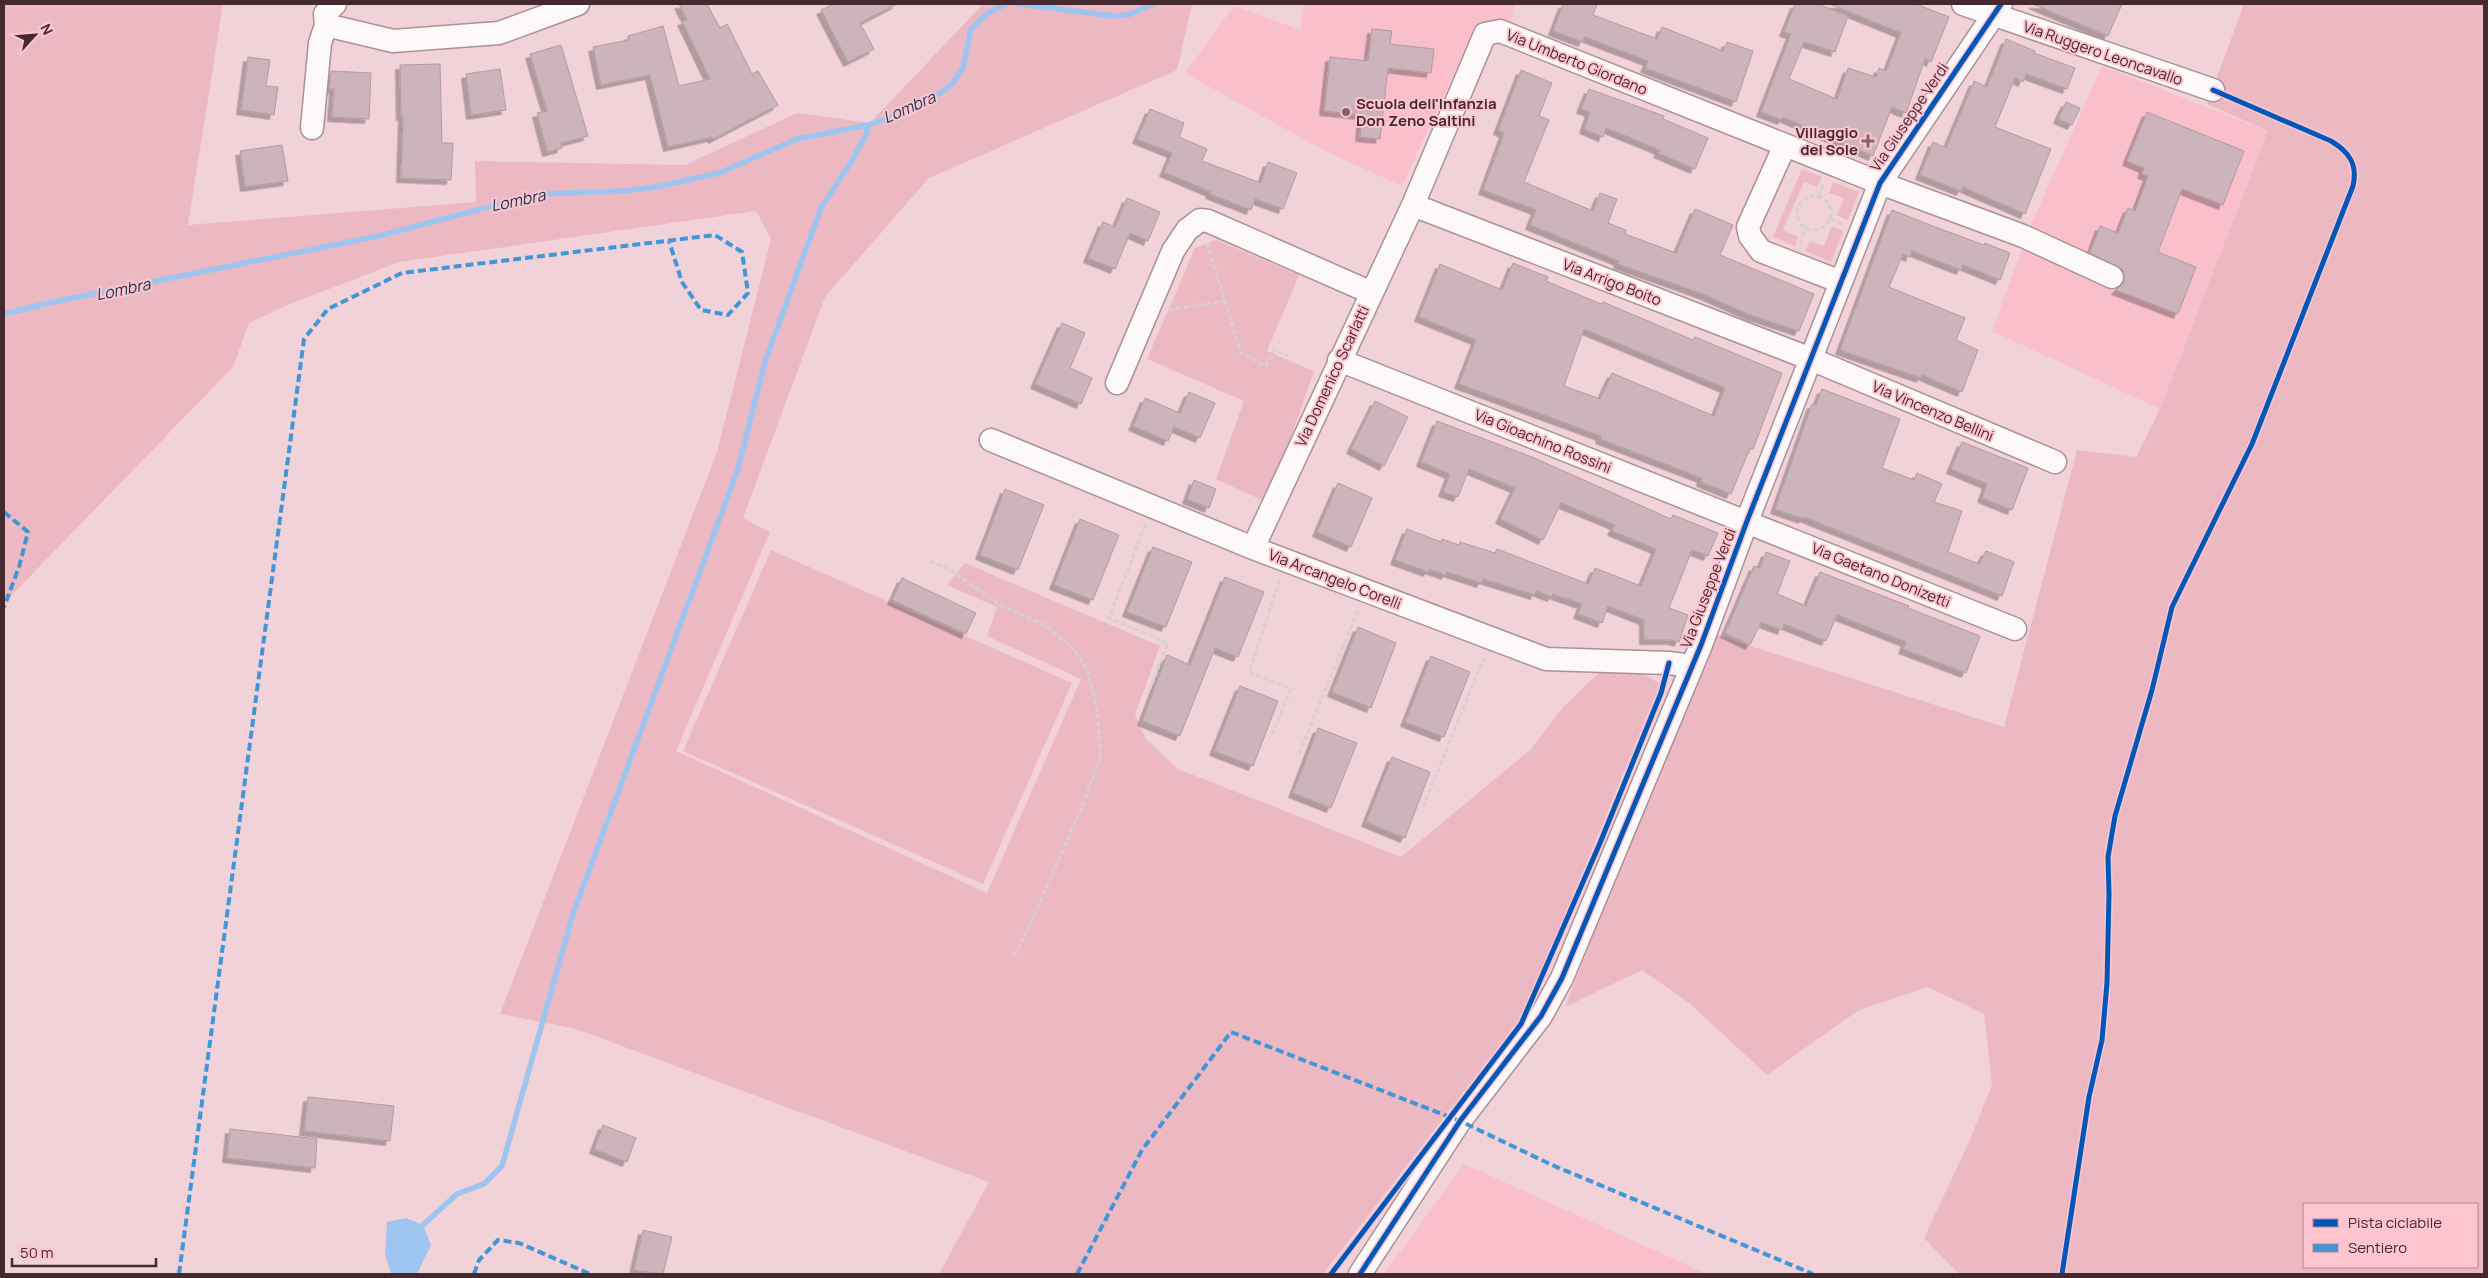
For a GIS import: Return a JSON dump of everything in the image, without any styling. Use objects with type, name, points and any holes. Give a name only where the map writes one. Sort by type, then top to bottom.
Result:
[{"type":"street","points":[[312,128],[320,43],[326,25],[325,14],[334,4]]},
{"type":"street","points":[[326,25],[393,42],[499,33],[578,4]]},
{"type":"street","name":"Via Ruggero Leoncavallo","points":[[1963,4],[1997,10],[2213,90]]},
{"type":"street","name":"Via Giuseppe Verdi","points":[[1360,1274],[1460,1121],[1541,1016],[1562,978],[1691,666],[1880,183],[1997,10]]},
{"type":"street","name":"Via Umberto Giordano","points":[[1413,205],[1485,34],[1500,31],[1785,145]]},
{"type":"street","points":[[1841,282],[1761,251],[1750,236],[1748,227],[1785,145],[1880,183],[2023,236],[2112,277]]},
{"type":"street","name":"Via Domenico Scarlatti","points":[[1253,548],[1339,360],[1413,205]]},
{"type":"street","name":"Via Arrigo Boito","points":[[1413,205],[1811,359]]},
{"type":"street","points":[[1117,383],[1172,251],[1187,230],[1200,220],[1208,221],[1372,292]]},
{"type":"street","name":"Via Vincenzo Bellini","points":[[1811,359],[2055,462]]},
{"type":"street","name":"Via Gioachino Rossini","points":[[1339,360],[1747,521]]},
{"type":"street","name":"Via Arcangelo Corelli","points":[[991,440],[1253,548],[1546,659],[1691,666]]},
{"type":"street","name":"Via Gaetano Donizetti","points":[[1747,521],[2015,629]]},
{"type":"path","points":[[1818,196],[1826,179]]},
{"type":"path","points":[[1808,196],[1818,196],[1827,201],[1832,215],[1825,227],[1810,230],[1799,221],[1798,207],[1808,196]]},
{"type":"path","points":[[1200,220],[1241,353],[1266,366],[1274,350],[1290,357]]},
{"type":"path","points":[[1146,314],[1225,301]]},
{"type":"path","points":[[1150,689],[1168,642],[1109,618],[1152,506]]},
{"type":"path","points":[[1272,735],[1291,689],[1249,672],[1278,583],[1288,560]]},
{"type":"path","points":[[930,561],[952,571],[1002,606],[1047,626],[1074,650],[1088,671],[1098,715],[1100,758],[1021,944],[1014,954],[1011,954]]},
{"type":"path","points":[[1299,754],[1366,591]]},
{"type":"path","points":[[1423,807],[1492,638]]},
{"type":"shaded area","points":[[4,4],[223,4],[188,225],[476,202],[475,161],[685,165],[797,113],[870,123],[983,4],[1192,4],[1177,70],[929,178],[825,297],[743,518],[770,532],[676,751],[987,893],[1081,679],[987,636],[997,607],[947,585],[965,563],[1160,646],[1135,715],[1146,739],[1178,769],[1401,857],[1530,750],[1564,706],[1602,670],[1644,674],[1660,684],[1562,922],[1519,1020],[1323,1274],[939,1274],[989,1182],[576,1029],[500,1014],[717,452],[771,239],[756,211],[399,262],[285,306],[249,323],[233,367],[4,603]]},
{"type":"shaded area","name":"Scuola dell'Infanzia Don Zeno Saltini","points":[[1304,4],[1515,4],[1511,24],[1497,19],[1474,31],[1402,186],[1327,152],[1185,73],[1234,6],[1300,30]]},
{"type":"shaded area","points":[[2244,4],[2484,4],[2484,1274],[1959,1274],[1924,1238],[1968,1144],[1992,1085],[1984,1014],[1928,987],[1859,1010],[1767,1075],[1689,1003],[1642,970],[1565,1007],[1713,634],[2004,727],[2077,450],[2136,457],[2160,409],[2268,131],[2207,104]]},
{"type":"shaded area","points":[[2102,66],[2268,131],[2160,409],[1992,331],[2030,227]]},
{"type":"shaded area","points":[[1802,169],[1822,177],[1817,187],[1804,182],[1783,230],[1798,237],[1795,246],[1773,237]]},
{"type":"shaded area","points":[[1833,182],[1859,192],[1848,220],[1837,215],[1844,198],[1829,193]]},
{"type":"shaded area","points":[[1832,226],[1843,231],[1831,262],[1805,251],[1810,241],[1824,246]]},
{"type":"shaded area","points":[[1216,240],[1299,275],[1267,351],[1314,371],[1268,503],[1216,479],[1244,401],[1147,359],[1195,248]]},
{"type":"shaded area","points":[[771,550],[1072,683],[983,884],[683,751]]},
{"type":"shaded area","points":[[1464,1164],[1707,1274],[1384,1274]]},
{"type":"water","points":[[406,1218],[423,1225],[431,1245],[417,1274],[391,1274],[385,1254],[387,1222]]},
{"type":"building","points":[[679,4],[707,4],[720,28],[727,24],[752,74],[758,71],[778,105],[713,139],[712,137],[668,147],[650,75],[601,85],[593,47],[629,40],[628,36],[663,26],[679,86],[710,79],[682,21],[687,20]]},
{"type":"building","points":[[834,4],[897,4],[860,23],[874,49],[848,62],[821,10]]},
{"type":"building","points":[[1563,4],[1597,4],[1593,15],[1657,39],[1662,27],[1723,51],[1727,42],[1753,51],[1736,102],[1645,68],[1648,61],[1585,37],[1583,42],[1553,31]]},
{"type":"building","points":[[1795,4],[1818,4],[1848,16],[1835,52],[1804,42],[1789,79],[1837,99],[1848,68],[1876,77],[1879,68],[1886,71],[1901,33],[1830,4],[1916,4],[1949,17],[1931,62],[1925,59],[1906,113],[1892,107],[1873,156],[1783,117],[1782,120],[1761,112],[1791,34],[1784,32]]},
{"type":"building","points":[[2033,4],[2122,4],[2108,36]]},
{"type":"building","points":[[1372,29],[1392,31],[1390,44],[1434,49],[1431,73],[1388,68],[1380,139],[1360,137],[1362,115],[1324,111],[1330,57],[1368,61]]},
{"type":"building","points":[[2006,39],[2035,51],[2034,53],[2075,68],[2067,89],[2026,74],[2023,82],[2015,78],[1995,127],[2051,149],[2025,214],[1963,187],[1961,191],[1920,175],[1933,142],[1946,148],[1974,81],[1987,87]]},
{"type":"building","points":[[561,45],[588,136],[561,143],[562,148],[547,152],[537,113],[547,111],[530,54]]},
{"type":"building","points":[[248,57],[270,60],[266,86],[278,87],[274,115],[241,110]]},
{"type":"building","points":[[440,64],[442,143],[453,143],[451,180],[401,178],[403,116],[401,116],[400,65]]},
{"type":"building","points":[[500,69],[506,110],[471,115],[466,74]]},
{"type":"building","points":[[1521,70],[1552,83],[1539,116],[1549,120],[1524,182],[1593,211],[1600,193],[1617,199],[1608,223],[1626,230],[1625,234],[1676,253],[1695,209],[1733,225],[1720,255],[1814,294],[1799,331],[1750,315],[1703,294],[1618,264],[1619,261],[1530,225],[1536,210],[1483,190],[1504,133],[1498,130]]},
{"type":"building","points":[[331,71],[371,73],[369,119],[332,117],[334,89],[329,89]]},
{"type":"building","points":[[1589,89],[1664,116],[1663,119],[1708,138],[1695,169],[1658,153],[1660,150],[1606,128],[1603,137],[1584,129],[1590,112],[1581,109]]},
{"type":"building","points":[[2066,102],[2080,108],[2072,125],[2058,119]]},
{"type":"building","points":[[1150,109],[1184,123],[1179,137],[1207,149],[1202,161],[1261,183],[1268,162],[1297,173],[1283,209],[1255,199],[1251,210],[1210,194],[1211,192],[1164,172],[1172,153],[1137,139]]},
{"type":"building","points":[[2147,112],[2244,151],[2223,205],[2182,189],[2158,252],[2196,267],[2178,314],[2116,290],[2124,282],[2123,270],[2090,253],[2100,226],[2118,233],[2128,208],[2135,211],[2148,176],[2142,174],[2144,168],[2127,161]]},
{"type":"building","points":[[282,145],[288,181],[245,187],[240,151]]},
{"type":"building","points":[[1127,198],[1160,212],[1148,241],[1130,233],[1115,269],[1088,258],[1103,222],[1115,227]]},
{"type":"building","points":[[1892,210],[2010,253],[2000,280],[1963,265],[1961,270],[1912,251],[1910,257],[1903,254],[1889,287],[1965,318],[1956,340],[1978,350],[1962,392],[1922,375],[1921,378],[1840,350]]},
{"type":"building","points":[[1513,263],[1548,277],[1546,281],[1601,304],[1603,302],[1693,340],[1695,337],[1782,373],[1753,449],[1750,448],[1731,494],[1701,482],[1702,478],[1600,439],[1601,436],[1459,384],[1476,340],[1419,317],[1440,264],[1502,290]],"holes":[[[1584,329],[1725,388],[1714,416],[1612,373],[1600,399],[1564,386]]]},
{"type":"building","points":[[1062,323],[1085,333],[1070,368],[1092,378],[1081,404],[1035,384]]},
{"type":"building","points":[[1822,389],[1900,419],[1882,468],[1914,480],[1917,473],[1942,484],[1934,502],[1962,511],[1948,552],[1979,564],[1986,551],[2014,562],[2002,596],[1804,517],[1803,519],[1775,509],[1812,404],[1816,405]]},
{"type":"building","points":[[1189,392],[1215,403],[1200,438],[1174,427],[1168,441],[1133,426],[1145,398],[1180,413]]},
{"type":"building","points":[[1375,401],[1408,417],[1384,466],[1351,449]]},
{"type":"building","points":[[1437,421],[1532,457],[1671,519],[1673,515],[1718,533],[1708,556],[1692,550],[1669,608],[1688,615],[1679,642],[1672,640],[1644,640],[1644,620],[1608,606],[1602,623],[1578,614],[1582,604],[1553,594],[1552,597],[1536,591],[1535,595],[1483,579],[1481,583],[1447,572],[1446,575],[1429,569],[1428,572],[1395,560],[1407,529],[1441,542],[1442,539],[1459,545],[1460,542],[1495,553],[1497,549],[1588,584],[1595,568],[1641,586],[1656,549],[1612,531],[1615,525],[1561,503],[1543,540],[1500,519],[1515,488],[1469,469],[1458,497],[1443,492],[1450,474],[1421,462]]},
{"type":"building","points":[[1962,442],[2028,468],[2012,510],[1982,498],[1987,484],[1951,469]]},
{"type":"building","points":[[1194,480],[1216,489],[1209,508],[1187,499]]},
{"type":"building","points":[[1338,483],[1372,498],[1351,547],[1317,532]]},
{"type":"building","points":[[1005,489],[1044,505],[1018,570],[980,555]]},
{"type":"building","points":[[1080,519],[1119,535],[1093,600],[1054,585]]},
{"type":"building","points":[[1153,547],[1192,562],[1166,627],[1127,612]]},
{"type":"building","points":[[1766,552],[1790,561],[1777,594],[1806,606],[1820,572],[1980,636],[1966,673],[1903,649],[1906,642],[1837,615],[1826,641],[1784,624],[1782,630],[1761,622],[1750,645],[1725,633],[1754,566],[1760,568]]},
{"type":"building","points":[[1225,577],[1264,592],[1238,657],[1215,648],[1180,736],[1142,721],[1167,655],[1190,665]]},
{"type":"building","points":[[902,578],[976,613],[966,634],[892,600]]},
{"type":"building","points":[[1358,627],[1396,643],[1371,708],[1332,692]]},
{"type":"building","points":[[1431,656],[1470,672],[1444,737],[1405,722]]},
{"type":"building","points":[[1240,686],[1278,701],[1253,766],[1214,751]]},
{"type":"building","points":[[1318,728],[1357,743],[1331,808],[1293,793]]},
{"type":"building","points":[[1392,757],[1430,772],[1405,838],[1366,822]]},
{"type":"building","points":[[308,1097],[394,1106],[390,1141],[304,1131]]},
{"type":"building","points":[[603,1125],[636,1138],[627,1162],[594,1149]]},
{"type":"building","points":[[230,1129],[317,1139],[315,1168],[227,1158]]},
{"type":"building","points":[[643,1230],[672,1237],[663,1274],[634,1270]]},
{"type":"waterway","name":"Lombra","points":[[4,314],[53,302],[383,235],[538,194],[624,191],[656,187],[719,173],[797,139],[868,125],[889,118],[942,92],[952,84],[963,68],[971,29],[988,13],[1006,4]]},
{"type":"waterway","name":"Lombra","points":[[1019,4],[1113,16],[1128,15],[1153,4]]},
{"type":"waterway","points":[[423,1225],[457,1194],[484,1184],[502,1166],[573,914],[738,469],[765,362],[821,208],[853,159],[866,135],[868,125]]},
{"type":"marked path","points":[[179,1274],[304,339],[328,309],[402,273],[715,235],[742,252],[748,293],[728,315],[701,310],[682,282],[669,241]]},
{"type":"marked path","points":[[4,512],[28,532],[19,567],[4,607]]},
{"type":"marked path","points":[[1077,1274],[1142,1150],[1231,1032],[1460,1121],[1552,1165],[1813,1274]]},
{"type":"marked path","points":[[474,1274],[479,1260],[498,1240],[519,1243],[590,1274]]},
{"type":"cycle path","points":[[1360,1274],[1460,1121],[1541,1016],[1562,978],[1701,645],[1747,521],[1880,183],[2001,4]]},
{"type":"cycle path","points":[[2062,1274],[2089,1097],[2102,1040],[2107,983],[2108,857],[2115,816],[2152,690],[2172,607],[2252,444],[2353,186],[2354,171],[2351,159],[2331,141],[2213,90]]},
{"type":"cycle path","points":[[1331,1274],[1521,1024],[1600,843],[1661,693],[1669,663]]},
{"type":"place","name":"Scuola dell'Infanzia Don Zeno Saltini","points":[[1346,112]]},
{"type":"place","name":"Villaggio del Sole","points":[[1868,141]]}]
